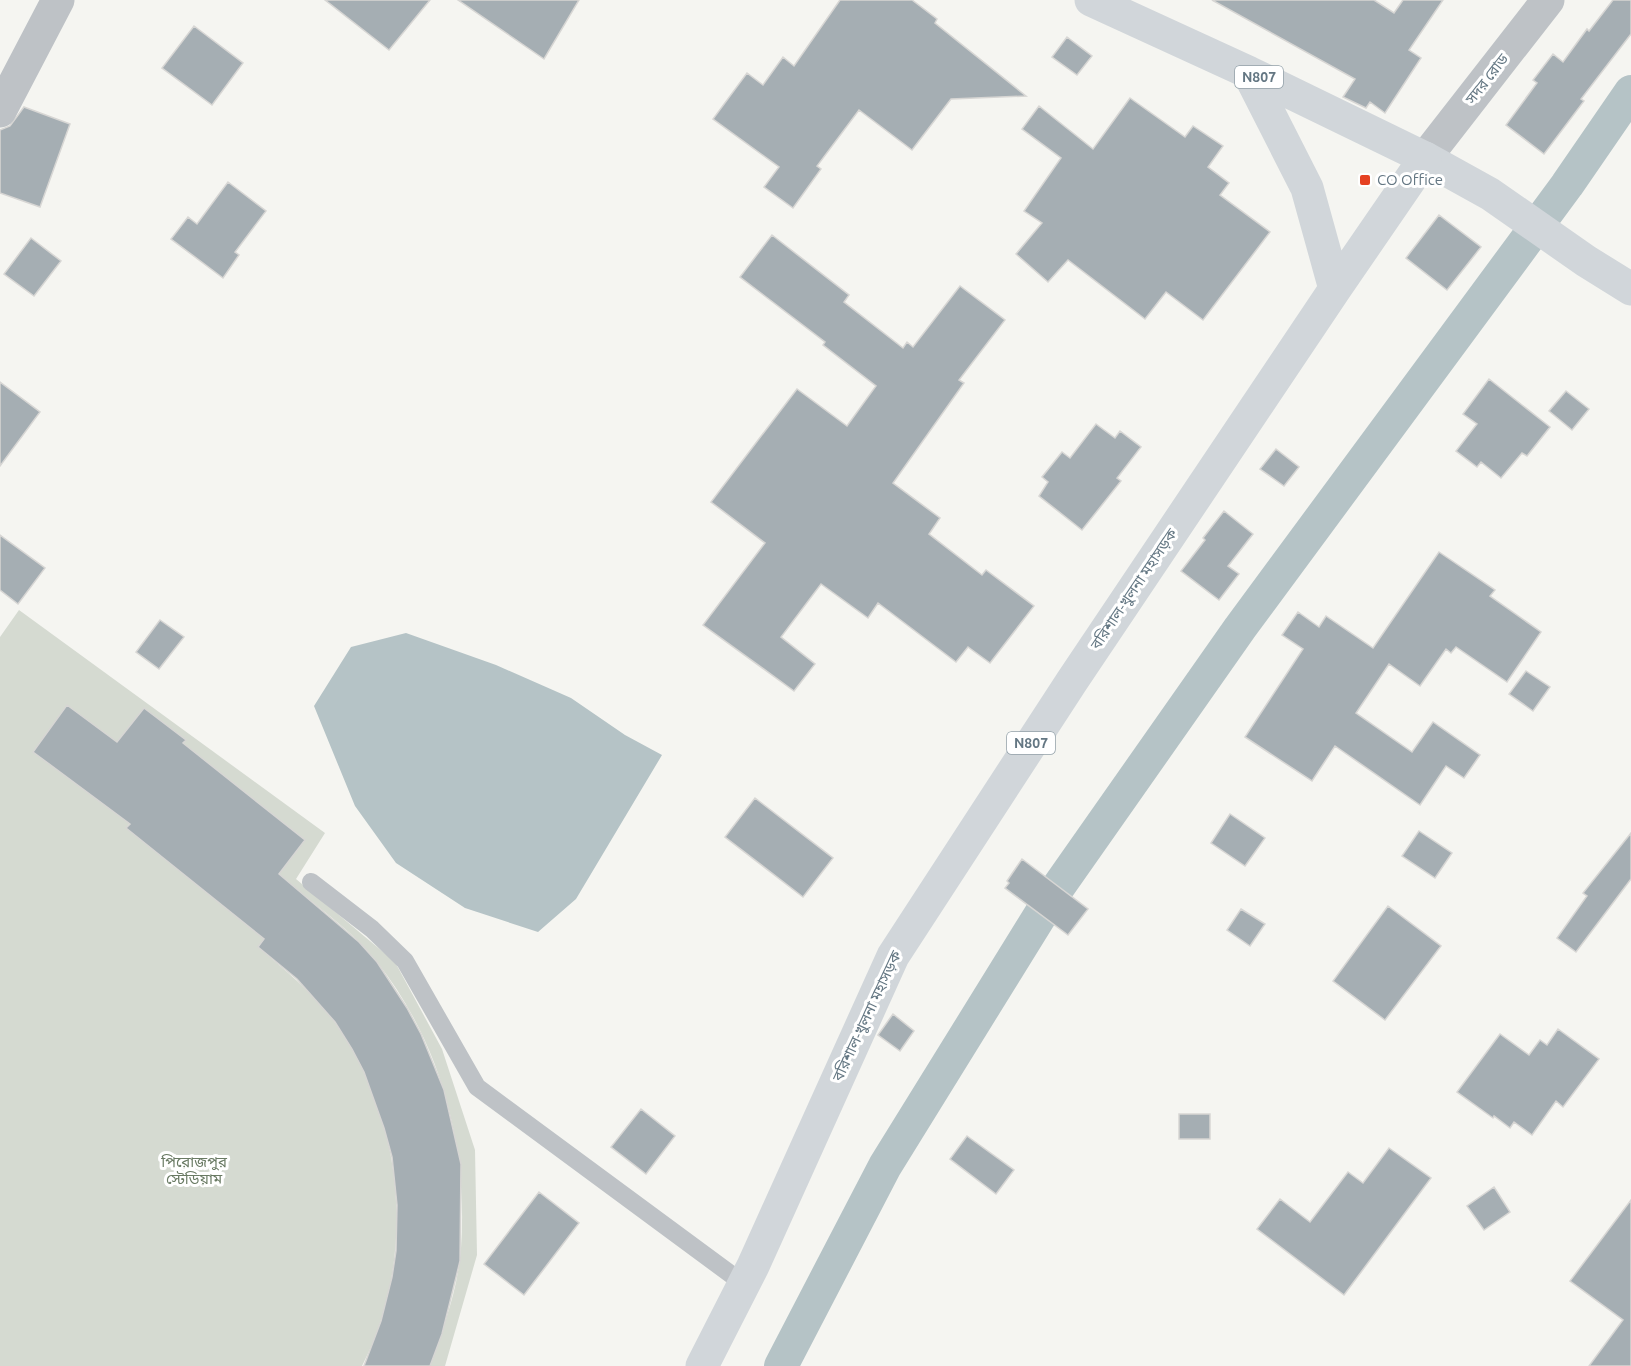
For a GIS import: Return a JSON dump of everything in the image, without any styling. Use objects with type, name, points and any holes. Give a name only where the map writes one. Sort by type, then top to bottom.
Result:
[{"type":"main road","name":"N807","points":[[1091,0],[1248,72],[1425,158]]},
{"type":"main road","name":"N807","points":[[1248,72],[1306,188],[1335,289]]},
{"type":"main road","points":[[1425,158],[1490,194],[1586,261],[1631,289]]},
{"type":"main road","name":"বরিশাল-খুলনা মহাসড়ক","points":[[702,1366],[744,1284],[893,956],[1072,681],[1425,158]]},
{"type":"street","points":[[0,111],[58,0]]},
{"type":"street","name":"সদর রোড","points":[[1425,158],[1546,1]]},
{"type":"lane","points":[[310,882],[372,929],[405,962],[477,1087],[744,1284]]},
{"type":"green space","name":"পিরোজপুর স্টেডিয়াম","points":[[19,610],[325,833],[296,879],[395,962],[442,1049],[475,1150],[477,1255],[445,1366],[429,1366],[454,1293],[461,1248],[462,1210],[460,1172],[446,1097],[434,1061],[418,1027],[399,993],[377,962],[341,925],[300,892],[258,947],[318,1002],[336,1024],[359,1062],[377,1103],[389,1147],[396,1191],[396,1236],[391,1281],[380,1325],[362,1366],[0,1366],[0,637]],"holes":[[[67,706],[109,808],[33,752]],[[190,749],[305,840],[242,920],[126,828]]]},
{"type":"shaded area","points":[[406,633],[496,665],[571,698],[625,735],[662,755],[576,899],[538,932],[465,908],[396,863],[355,806],[314,706],[351,647]]},
{"type":"building","points":[[325,0],[430,0],[389,50]]},
{"type":"building","points":[[458,0],[579,0],[544,59]]},
{"type":"building","points":[[840,0],[912,0],[937,19],[935,23],[1026,96],[951,99],[912,150],[859,110],[817,166],[821,169],[793,208],[764,187],[779,167],[713,119],[747,73],[763,85],[783,57],[794,66]]},
{"type":"building","points":[[1212,0],[1374,0],[1394,13],[1403,0],[1443,0],[1409,50],[1421,58],[1385,113],[1370,102],[1366,108],[1343,97],[1355,79]]},
{"type":"building","points":[[1613,0],[1631,0],[1631,34],[1581,99],[1584,101],[1544,154],[1506,125],[1537,83],[1533,80],[1553,54],[1563,62],[1587,29],[1589,31]]},
{"type":"building","points":[[194,26],[243,63],[212,105],[162,68]]},
{"type":"building","points":[[1067,37],[1092,56],[1077,75],[1052,57]]},
{"type":"building","points":[[1130,98],[1185,137],[1193,126],[1223,146],[1208,167],[1229,183],[1220,195],[1270,232],[1203,320],[1166,292],[1145,319],[1068,260],[1048,282],[1016,254],[1042,223],[1024,211],[1061,158],[1022,129],[1039,106],[1093,149]]},
{"type":"building","points":[[24,107],[70,124],[40,207],[0,193],[0,130],[10,126]]},
{"type":"building","points":[[228,182],[266,211],[235,252],[239,255],[223,278],[171,239],[188,217],[197,224]]},
{"type":"building","points":[[1439,215],[1481,247],[1447,290],[1406,258]]},
{"type":"building","points":[[772,235],[849,295],[844,302],[903,348],[907,342],[913,347],[960,286],[1005,320],[959,380],[964,383],[893,483],[940,518],[929,534],[982,575],[986,570],[1034,606],[990,663],[968,647],[956,662],[878,603],[868,618],[821,584],[781,637],[815,664],[794,691],[703,625],[765,543],[711,502],[797,389],[847,426],[876,386],[823,345],[825,342],[740,277]]},
{"type":"building","points":[[31,238],[61,261],[34,296],[4,274]]},
{"type":"building","points":[[1489,379],[1550,427],[1527,456],[1522,453],[1501,478],[1481,462],[1477,467],[1456,451],[1477,424],[1463,414]]},
{"type":"building","points":[[0,382],[40,412],[0,466]]},
{"type":"building","points":[[1566,391],[1589,409],[1572,430],[1549,411]]},
{"type":"building","points":[[1096,424],[1115,438],[1120,431],[1141,447],[1117,478],[1121,481],[1082,530],[1039,496],[1048,482],[1042,477],[1062,452],[1070,458]]},
{"type":"building","points":[[1276,449],[1299,467],[1284,486],[1260,469]]},
{"type":"building","points":[[1224,511],[1253,534],[1228,566],[1239,574],[1219,600],[1181,571]]},
{"type":"building","points":[[0,535],[45,568],[18,604],[0,590]]},
{"type":"building","points":[[1439,552],[1495,590],[1490,596],[1541,632],[1507,682],[1456,647],[1451,653],[1446,649],[1420,686],[1389,664],[1356,713],[1412,752],[1433,722],[1480,755],[1464,778],[1446,766],[1420,805],[1335,746],[1312,781],[1245,737],[1303,649],[1282,635],[1298,612],[1319,627],[1326,616],[1373,648]]},
{"type":"building","points":[[160,620],[184,637],[159,669],[136,652]]},
{"type":"building","points":[[1526,671],[1550,687],[1533,711],[1509,694]]},
{"type":"building","points":[[67,705],[117,742],[144,708],[186,740],[183,743],[305,840],[279,874],[359,942],[377,962],[407,1008],[421,1034],[444,1090],[461,1164],[460,1261],[442,1334],[430,1366],[364,1366],[381,1321],[392,1277],[396,1251],[397,1205],[392,1157],[384,1128],[364,1072],[352,1049],[335,1022],[297,979],[258,947],[264,939],[126,828],[130,824],[33,752]]},
{"type":"building","points":[[755,798],[833,858],[803,897],[725,837]]},
{"type":"building","points":[[1230,814],[1265,838],[1245,866],[1211,843]]},
{"type":"building","points":[[1419,831],[1452,853],[1435,878],[1402,856]]},
{"type":"building","points":[[1631,833],[1631,879],[1576,952],[1557,938],[1587,896],[1583,893]]},
{"type":"building","points":[[1022,859],[1088,909],[1068,935],[1005,888],[1009,883],[1007,881]]},
{"type":"building","points":[[1388,906],[1441,946],[1385,1020],[1333,981]]},
{"type":"building","points":[[1241,909],[1265,924],[1250,946],[1227,930]]},
{"type":"building","points":[[893,1014],[914,1031],[900,1051],[878,1035]]},
{"type":"building","points":[[1558,1029],[1599,1059],[1563,1107],[1556,1101],[1532,1135],[1514,1122],[1510,1128],[1457,1092],[1500,1034],[1529,1055],[1540,1040],[1547,1045]]},
{"type":"building","points":[[641,1109],[675,1136],[646,1174],[611,1147]]},
{"type":"building","points":[[1179,1114],[1210,1114],[1210,1139],[1179,1139]]},
{"type":"building","points":[[967,1136],[1014,1170],[996,1194],[950,1159]]},
{"type":"building","points":[[1389,1148],[1431,1178],[1344,1295],[1257,1229],[1280,1199],[1310,1222],[1348,1172],[1363,1183]]},
{"type":"building","points":[[1494,1187],[1510,1212],[1484,1230],[1467,1206]]},
{"type":"building","points":[[539,1192],[579,1223],[524,1295],[484,1264]]},
{"type":"building","points":[[1631,1200],[1631,1366],[1589,1366],[1623,1320],[1570,1281]]},
{"type":"waterway","points":[[781,1366],[885,1166],[1054,893],[1240,628],[1567,185],[1631,92]]},
{"type":"place","name":"CO Office","points":[[1365,180]]}]
